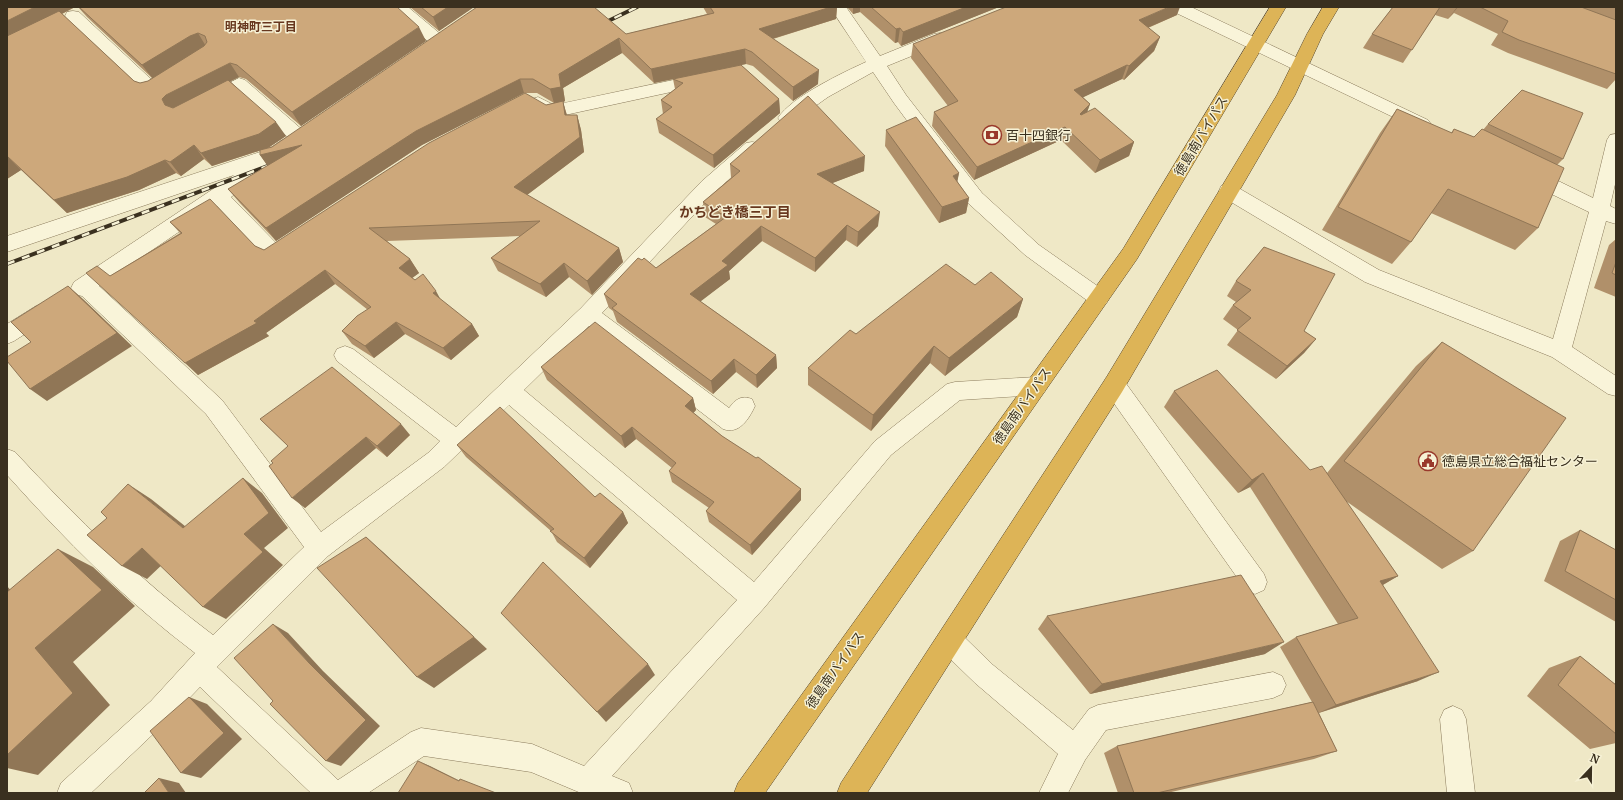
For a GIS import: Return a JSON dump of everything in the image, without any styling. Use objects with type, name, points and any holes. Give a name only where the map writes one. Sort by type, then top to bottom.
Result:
[{"type":"highway","name":"徳島南バイパス","points":[[748,793],[1130,254],[1278,7]]},
{"type":"highway","points":[[851,793],[1114,385],[1286,95],[1331,7]]},
{"type":"street","points":[[398,7],[438,41]]},
{"type":"street","points":[[838,7],[900,99],[975,198],[1032,250],[1099,298]]},
{"type":"street","points":[[1178,7],[1436,130]]},
{"type":"street","points":[[73,15],[152,90],[182,70]]},
{"type":"street","points":[[71,793],[160,710],[206,660],[319,548],[436,460],[457,441],[588,314],[709,186],[772,131],[787,108],[807,101],[876,64],[960,29]]},
{"type":"street","points":[[524,102],[531,98],[551,112],[715,78]]},
{"type":"street","points":[[7,335],[85,286],[219,196],[306,132],[239,84],[197,106]]},
{"type":"street","points":[[1560,351],[1608,213],[1616,140]]},
{"type":"street","points":[[7,244],[276,154]]},
{"type":"street","points":[[1514,168],[1608,213]]},
{"type":"street","points":[[1228,191],[1372,276],[1560,351],[1616,387]]},
{"type":"street","points":[[219,196],[274,254],[306,232]]},
{"type":"street","points":[[85,286],[214,407],[319,548]]},
{"type":"street","points":[[588,314],[730,422],[744,406]]},
{"type":"street","points":[[345,355],[457,441]]},
{"type":"street","points":[[1114,385],[1255,582]]},
{"type":"street","points":[[588,782],[755,599],[883,448],[956,391],[1036,386]]},
{"type":"street","points":[[509,391],[755,599]]},
{"type":"street","points":[[7,459],[61,518],[178,625],[206,660],[331,793]]},
{"type":"street","points":[[950,641],[984,674],[1075,750]]},
{"type":"street","points":[[1053,793],[1075,750],[1098,718],[1273,685]]},
{"type":"street","points":[[1453,719],[1461,793]]},
{"type":"street","points":[[343,793],[421,742],[532,758],[588,782],[619,793]]},
{"type":"building","points":[[7,7],[35,7],[7,21]]},
{"type":"building","points":[[79,7],[397,7],[419,27],[292,112],[237,65],[230,63],[166,95],[162,99],[165,105],[173,108],[228,80],[276,122],[259,134],[201,153],[194,145],[170,162],[165,160],[127,177],[54,200],[7,156],[7,36],[59,11],[134,81],[140,83],[148,81],[204,46],[207,42],[205,36],[198,33],[190,36],[142,65]]},
{"type":"building","points":[[421,7],[448,7],[433,17]]},
{"type":"building","points":[[477,7],[594,7],[626,34],[714,13],[710,7],[831,7],[759,29],[819,70],[793,87],[752,52],[745,49],[651,69],[619,38],[559,74],[561,87],[550,89],[533,79],[520,79],[416,131],[266,228],[228,189],[302,145],[260,155],[260,150],[272,147]]},
{"type":"building","points":[[871,7],[966,7],[903,32],[900,28],[896,29]]},
{"type":"building","points":[[1006,7],[1169,7],[1139,20],[1160,37],[1129,66],[1127,65],[1074,90],[1090,104],[1080,114],[1081,115],[1095,108],[1134,142],[1100,160],[1065,127],[977,167],[934,112],[958,101],[913,44]]},
{"type":"building","points":[[1393,7],[1440,7],[1412,50],[1372,34]]},
{"type":"building","points":[[1480,7],[1581,7],[1616,20],[1616,74],[1519,40],[1502,32],[1508,21]]},
{"type":"building","points":[[741,65],[779,99],[713,155],[656,119],[672,107],[661,100],[683,83],[673,79]]},
{"type":"building","points":[[1522,90],[1583,113],[1563,159],[1488,124]]},
{"type":"building","points":[[525,93],[546,105],[563,101],[565,115],[577,115],[580,137],[514,187],[619,248],[587,281],[564,263],[540,284],[491,258],[540,221],[369,228],[410,259],[399,268],[415,280],[423,274],[436,291],[433,293],[472,324],[443,348],[396,322],[365,346],[342,331],[357,316],[371,307],[325,270],[254,321],[257,323],[185,363],[86,273],[97,266],[110,276],[182,233],[170,222],[210,199],[255,246],[264,250],[429,143]]},
{"type":"building","points":[[808,96],[865,156],[817,174],[880,212],[858,232],[847,225],[815,258],[761,226],[722,261],[728,265],[690,294],[776,355],[756,375],[734,359],[711,381],[612,308],[617,304],[604,294],[638,258],[642,260],[644,258],[656,268],[726,217],[703,202],[740,171],[730,164]]},
{"type":"building","points":[[1397,109],[1452,133],[1454,129],[1474,137],[1482,129],[1564,168],[1538,228],[1448,189],[1411,242],[1338,207]]},
{"type":"building","points":[[916,117],[959,173],[953,176],[969,198],[942,207],[886,130]]},
{"type":"building","points":[[1264,247],[1335,274],[1304,331],[1316,339],[1287,366],[1237,330],[1251,318],[1233,305],[1251,290],[1236,281]]},
{"type":"building","points":[[1616,262],[1616,275],[1612,273]]},
{"type":"building","points":[[946,264],[975,285],[991,272],[1023,299],[949,358],[934,346],[873,415],[808,368],[850,330],[856,334]]},
{"type":"building","points":[[68,286],[117,333],[30,389],[7,361],[7,357],[31,342],[11,322]]},
{"type":"building","points":[[595,322],[693,398],[685,406],[722,436],[756,458],[758,457],[801,489],[750,545],[706,511],[714,502],[669,471],[676,463],[632,427],[621,436],[541,367]]},
{"type":"building","name":"徳島県立総合福祉センター","points":[[1442,342],[1566,418],[1473,551],[1344,461]]},
{"type":"building","points":[[332,367],[401,424],[377,446],[366,437],[292,498],[269,466],[273,463],[271,461],[288,446],[260,419]]},
{"type":"building","points":[[1217,370],[1310,470],[1322,466],[1398,576],[1380,581],[1439,672],[1336,705],[1296,637],[1358,618],[1263,473],[1252,480],[1174,391]]},
{"type":"building","points":[[500,407],[595,497],[600,493],[623,512],[584,558],[550,531],[554,529],[457,445]]},
{"type":"building","points":[[243,478],[269,513],[244,534],[263,552],[203,607],[142,548],[122,566],[87,535],[107,518],[101,512],[128,484],[183,528]]},
{"type":"building","points":[[1580,530],[1616,550],[1616,600],[1565,571]]},
{"type":"building","points":[[366,537],[474,637],[417,677],[317,568]]},
{"type":"building","points":[[58,549],[102,590],[35,648],[73,693],[7,755],[7,592]]},
{"type":"building","points":[[543,562],[648,664],[597,712],[501,613]]},
{"type":"building","points":[[1241,575],[1284,642],[1102,684],[1047,616]]},
{"type":"building","points":[[273,624],[309,663],[366,720],[326,761],[270,704],[273,701],[234,658]]},
{"type":"building","points":[[1580,656],[1616,685],[1616,734],[1558,685]]},
{"type":"building","points":[[189,697],[224,733],[181,773],[150,731]]},
{"type":"building","points":[[1313,702],[1337,751],[1157,793],[1134,793],[1117,746]]},
{"type":"building","points":[[418,761],[459,781],[460,779],[496,793],[398,793]]},
{"type":"building","points":[[159,778],[169,793],[144,793]]},
{"type":"railway","points":[[600,25],[637,7]]},
{"type":"railway","points":[[7,264],[278,162]]},
{"type":"place","name":"百十四銀行","points":[[992,135]]},
{"type":"place","name":"徳島県立総合福祉センター","points":[[1428,461]]},
{"type":"district","name":"明神町三丁目","points":[[261,26]]},
{"type":"district","name":"かちどき橋三丁目","points":[[735,212]]}]
